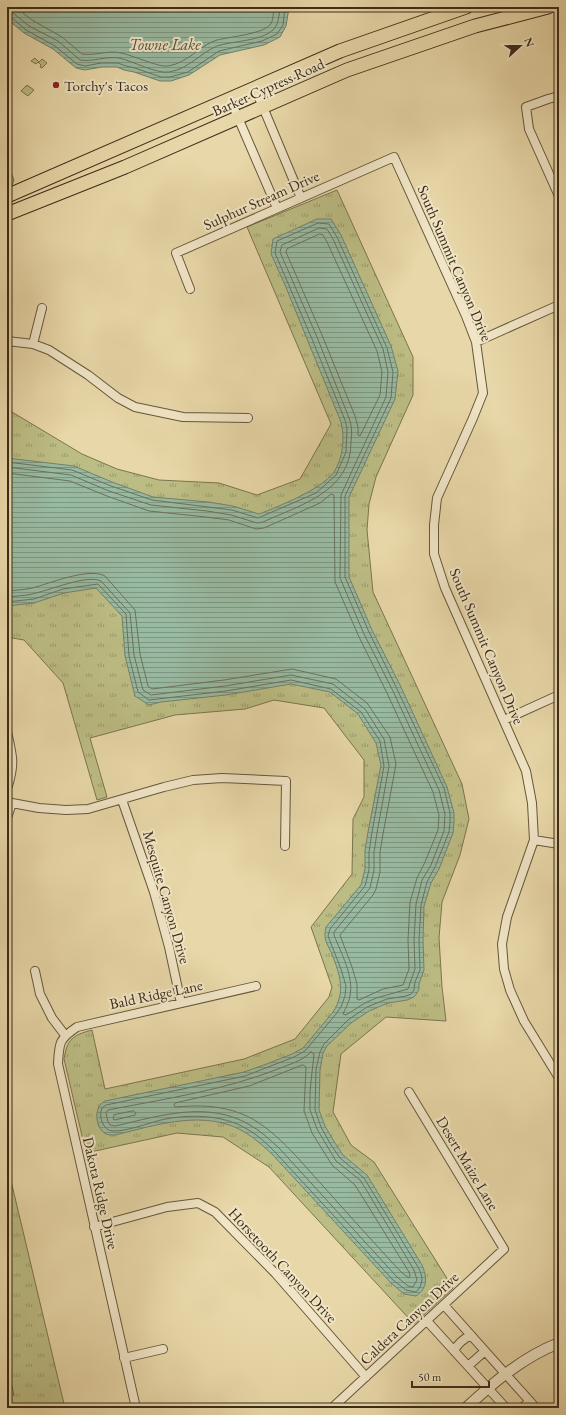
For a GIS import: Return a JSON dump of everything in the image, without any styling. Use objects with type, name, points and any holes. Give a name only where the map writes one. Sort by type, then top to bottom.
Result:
[{"type":"main road","name":"Barker Cypress Road","points":[[7,196],[340,51],[466,7]]},
{"type":"main road","name":"Barker Cypress Road","points":[[7,214],[125,167],[348,70],[475,26],[548,7]]},
{"type":"main road","points":[[7,206],[26,197],[25,189]]},
{"type":"street","points":[[255,88],[301,198]]},
{"type":"street","points":[[559,96],[526,107],[529,129],[559,196]]},
{"type":"street","points":[[230,99],[277,208]]},
{"type":"street","name":"Sulphur Stream Drive","points":[[190,290],[176,253],[394,158]]},
{"type":"street","name":"South Summit Canyon Drive","points":[[394,158],[476,342],[483,393],[437,498],[434,525],[434,554],[445,588],[526,771],[532,803],[534,840],[507,917],[502,944],[504,969],[510,990],[524,1021],[559,1078]]},
{"type":"street","points":[[476,342],[559,305]]},
{"type":"street","points":[[33,344],[42,308]]},
{"type":"street","points":[[7,341],[33,344],[49,350],[72,364],[118,398],[135,407],[183,417],[248,418]]},
{"type":"street","points":[[504,720],[559,695]]},
{"type":"street","points":[[7,732],[13,762],[12,773],[7,789]]},
{"type":"street","points":[[7,818],[10,802],[39,808],[66,810],[88,809],[193,780],[222,778],[286,781],[285,846]]},
{"type":"street","name":"Mesquite Canyon Drive","points":[[122,800],[154,892],[169,947],[181,1003]]},
{"type":"street","points":[[534,840],[559,844]]},
{"type":"street","points":[[35,971],[40,994],[52,1018],[65,1035]]},
{"type":"street","name":"Bald Ridge Lane","points":[[65,1035],[83,1025],[256,986]]},
{"type":"street","name":"Dakota Ridge Drive","points":[[65,1035],[58,1047],[58,1064],[136,1408]]},
{"type":"street","name":"Desert Maize Lane","points":[[409,1092],[504,1249]]},
{"type":"street","name":"Horsetooth Canyon Drive","points":[[94,1227],[174,1206],[198,1203],[214,1212],[276,1274],[366,1377]]},
{"type":"street","name":"Caldera Canyon Drive","points":[[332,1408],[504,1249]]},
{"type":"street","points":[[444,1305],[536,1408]]},
{"type":"street","points":[[427,1321],[506,1408]]},
{"type":"street","points":[[454,1351],[458,1343],[471,1335]]},
{"type":"street","points":[[466,1408],[506,1373],[533,1356],[559,1343]]},
{"type":"street","points":[[124,1358],[163,1349]]},
{"type":"street","points":[[468,1366],[485,1351]]},
{"type":"street","points":[[522,1408],[530,1401]]},
{"type":"green space","points":[[35,58],[39,62],[42,59],[47,63],[42,68],[38,62],[36,64],[31,61]]},
{"type":"green space","points":[[27,85],[34,90],[28,96],[21,91]]},
{"type":"green space","points":[[7,162],[14,180],[12,186],[7,190]]},
{"type":"green space","points":[[337,190],[413,357],[413,395],[376,477],[369,504],[367,530],[373,592],[462,784],[469,819],[460,855],[442,902],[439,938],[446,1021],[386,1017],[341,1054],[333,1112],[351,1145],[374,1162],[453,1288],[414,1324],[269,1167],[223,1137],[177,1133],[86,1153],[64,1059],[69,1042],[76,1036],[92,1030],[105,1089],[244,1059],[295,1039],[329,997],[332,987],[311,927],[352,874],[353,819],[364,797],[364,760],[324,708],[274,700],[245,709],[175,715],[90,738],[107,797],[97,800],[63,683],[24,640],[7,637],[7,409],[82,454],[117,469],[159,480],[219,483],[257,495],[300,479],[331,424],[247,227]]},
{"type":"green space","points":[[7,1164],[65,1408],[7,1408]]},
{"type":"green space","points":[[7,1365],[14,1395],[7,1396]]},
{"type":"water","name":"Towne Lake","points":[[7,7],[289,8],[286,26],[280,37],[264,45],[220,55],[189,75],[171,81],[160,81],[117,67],[102,67],[85,70],[76,68],[53,49],[24,33],[7,19]]},
{"type":"water","points":[[317,219],[331,219],[341,235],[391,346],[398,371],[395,399],[349,497],[349,577],[372,630],[400,685],[447,787],[454,813],[453,833],[439,869],[431,883],[424,906],[424,970],[417,993],[414,997],[407,1000],[388,1003],[369,1011],[351,1023],[327,1046],[323,1053],[320,1070],[319,1110],[325,1126],[343,1155],[367,1175],[422,1265],[425,1274],[425,1282],[423,1289],[416,1296],[404,1294],[391,1283],[272,1154],[257,1140],[246,1133],[231,1125],[215,1121],[198,1120],[164,1123],[115,1135],[109,1135],[102,1131],[97,1118],[97,1112],[101,1104],[105,1101],[244,1072],[292,1054],[303,1048],[333,1012],[337,1005],[341,990],[339,976],[326,941],[325,931],[326,927],[361,885],[365,869],[365,851],[368,832],[381,765],[376,743],[358,714],[330,692],[291,684],[226,695],[161,702],[149,705],[135,696],[125,656],[122,616],[96,588],[64,593],[34,603],[7,606],[7,458],[74,466],[153,497],[233,506],[259,514],[310,491],[328,479],[334,472],[339,461],[342,448],[343,435],[341,422],[271,254],[273,239]]},
{"type":"place","name":"Torchy's Tacos","points":[[56,85]]}]
